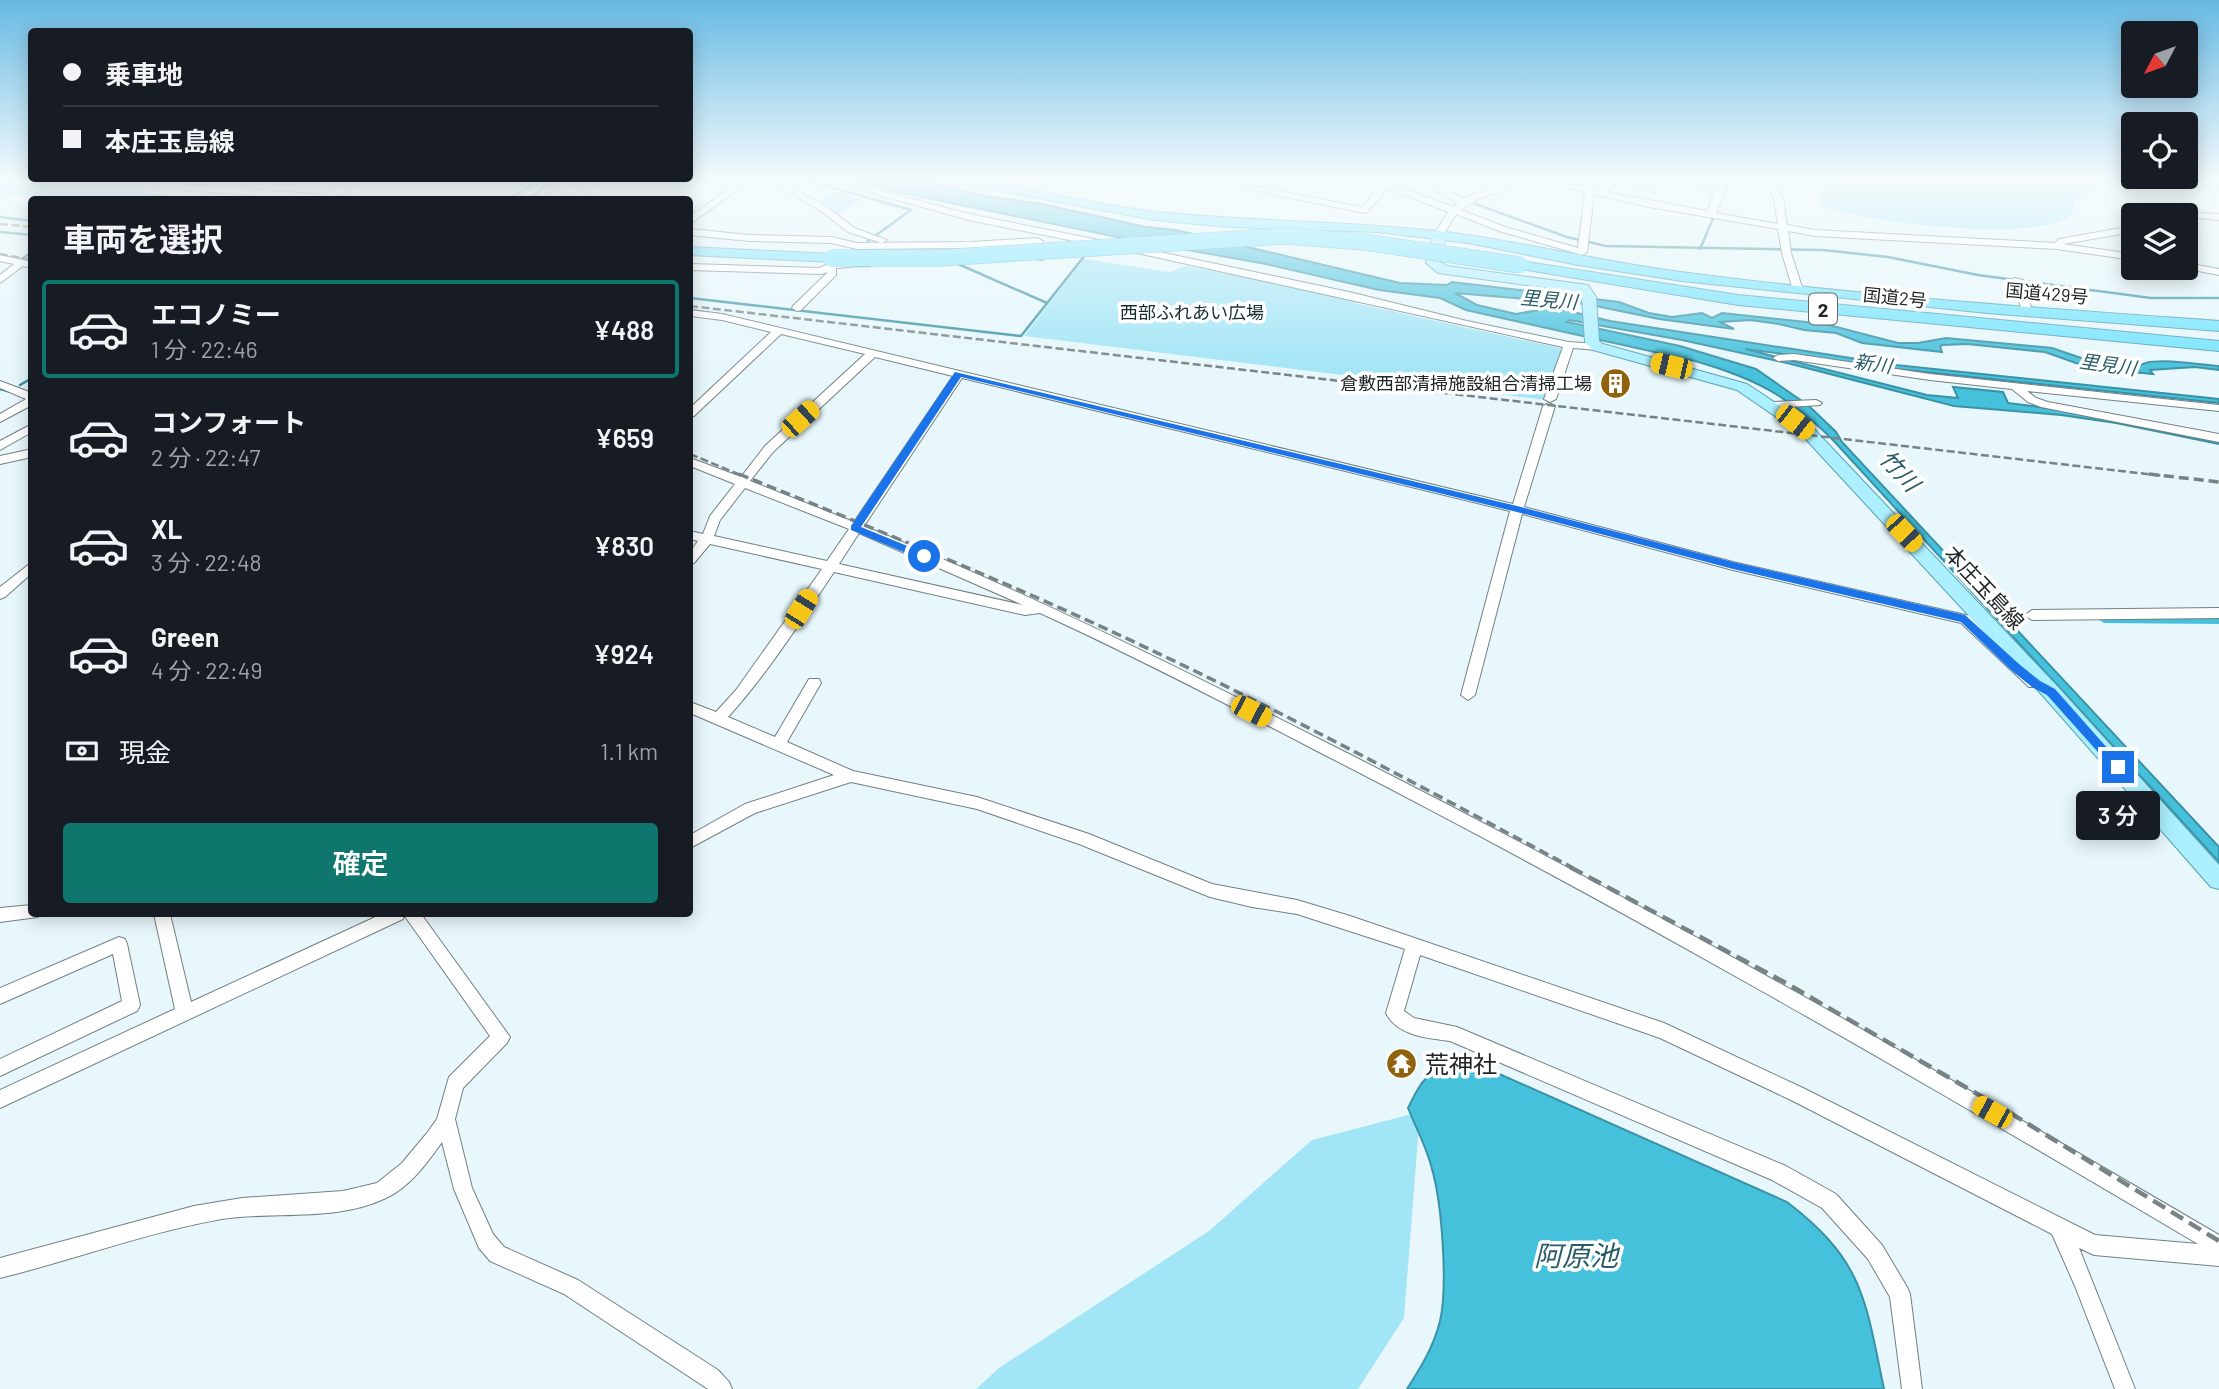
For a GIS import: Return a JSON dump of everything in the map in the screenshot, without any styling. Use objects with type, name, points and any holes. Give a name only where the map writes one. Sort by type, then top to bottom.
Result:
[{"type":"highway","name":"国道2号","points":[[836,263],[864,259],[950,257],[1135,244]]},
{"type":"highway","name":"国道2号","points":[[1376,244],[1738,300],[2129,339],[2219,344]]},
{"type":"highway","name":"国道429号","points":[[1488,244],[1627,269],[2027,311],[2219,326]]},
{"type":"highway","name":"2","points":[[693,246],[755,255]]},
{"type":"highway","name":"2","points":[[693,251],[836,263]]},
{"type":"highway","name":"2","points":[[693,257],[836,263]]},
{"type":"main road","points":[[1437,244],[1433,262],[1443,270],[1578,286],[1586,290],[1595,345]]},
{"type":"main road","name":"本庄玉島線","points":[[1595,345],[1742,387],[1775,405],[1807,431],[2051,692],[2219,880]]},
{"type":"street","points":[[797,308],[833,273],[839,244]]},
{"type":"street","points":[[850,244],[857,246],[990,244]]},
{"type":"street","points":[[693,267],[774,271],[836,263],[1042,257],[1039,244]]},
{"type":"street","points":[[1100,244],[1337,292],[1569,345],[1595,345]]},
{"type":"street","points":[[1553,244],[1582,252],[1583,244]]},
{"type":"street","points":[[1786,244],[1797,287]]},
{"type":"street","points":[[2016,244],[2121,255]]},
{"type":"street","points":[[2042,245],[2049,244]]},
{"type":"street","points":[[0,258],[21,264]]},
{"type":"street","points":[[0,280],[21,264]]},
{"type":"street","points":[[2198,268],[2219,272]]},
{"type":"street","points":[[2018,280],[2027,311]]},
{"type":"street","points":[[693,313],[722,317],[1517,509],[1733,566],[1965,619],[2015,667],[2051,692]]},
{"type":"street","points":[[693,411],[778,331]]},
{"type":"street","points":[[1468,695],[1517,509],[1569,345]]},
{"type":"street","points":[[693,556],[707,539],[714,519],[785,434],[873,354]]},
{"type":"street","points":[[1778,358],[1805,358],[1881,370],[2219,408]]},
{"type":"street","points":[[719,718],[741,694],[780,641],[958,374]]},
{"type":"street","points":[[2015,386],[2032,400],[2045,405],[2219,438]]},
{"type":"street","points":[[3,389],[28,399]]},
{"type":"street","points":[[0,419],[28,402]]},
{"type":"street","points":[[1775,405],[1816,403]]},
{"type":"street","points":[[0,446],[28,429]]},
{"type":"street","points":[[0,460],[28,454]]},
{"type":"street","points":[[693,463],[855,528],[1051,612],[1147,657],[1438,804],[1628,906],[2039,1139],[2217,1256]]},
{"type":"street","points":[[693,536],[1025,610],[1033,608],[1051,612]]},
{"type":"street","points":[[0,594],[28,570]]},
{"type":"street","points":[[2032,615],[2219,613]]},
{"type":"street","points":[[778,744],[814,683]]},
{"type":"street","points":[[693,708],[851,776],[977,803],[1084,839],[1210,890],[1252,900],[1297,906],[1664,1031],[2058,1224],[2094,1245],[2217,1256]]},
{"type":"street","points":[[693,840],[750,808],[851,776]]},
{"type":"street","points":[[0,915],[28,912]]},
{"type":"street","points":[[163,917],[184,1013]]},
{"type":"street","points":[[0,1100],[391,917]]},
{"type":"street","points":[[414,917],[501,1037],[455,1083],[447,1121],[463,1189],[489,1247],[497,1254],[571,1287],[711,1377],[722,1389]]},
{"type":"street","points":[[0,996],[119,943],[131,1005],[0,1068]]},
{"type":"street","points":[[1415,944],[1395,1013],[1398,1019],[1418,1027],[1451,1033],[1779,1173],[1829,1201],[1875,1252],[1900,1294],[1912,1389]]},
{"type":"street","points":[[0,1268],[39,1260],[129,1232],[224,1210],[332,1200],[384,1190],[400,1178],[447,1121]]},
{"type":"street","points":[[2058,1224],[2079,1267],[2093,1312],[2125,1389]]},
{"type":"green space","name":"西部ふれあい広場","points":[[1084,259],[1170,272],[1186,266],[1348,296],[1355,303],[1564,349],[1544,396],[1547,400],[1024,336]]},
{"type":"green space","points":[[1420,1112],[1404,1318],[1358,1389],[976,1389],[999,1368],[1209,1231],[1312,1140]]},
{"type":"water","points":[[1153,244],[1234,244],[1400,283],[1447,285],[1452,282],[1619,302],[1649,313],[1672,317],[1702,313],[1712,318],[1722,313],[1825,324],[1898,343],[1946,338],[2052,348],[2093,362],[2138,367],[2144,363],[2164,361],[2219,366],[2219,370],[2195,367],[2150,370],[2153,374],[2090,368],[2045,352],[1967,344],[1943,345],[1940,346],[1942,352],[1862,343],[1836,333],[1750,320],[1720,322],[1734,329],[1659,319],[1586,304],[1455,293],[1477,305],[1516,314],[1545,309],[1565,310],[1610,321],[1896,365],[2219,399],[2219,403],[1897,369],[1745,349],[1927,395],[1958,398],[1953,387],[2003,392],[2008,403],[2055,409],[2219,440],[2219,444],[2061,415],[1954,406],[1787,363],[1682,340],[1569,320],[1567,322],[1680,346],[1756,369],[1809,406],[2219,847],[2219,862],[1833,440],[1786,400],[1735,374],[1695,361],[1466,310],[1440,298],[1379,290],[1266,264]]},
{"type":"water","name":"阿原池","points":[[1460,1064],[1477,1064],[1787,1202],[1832,1243],[1847,1263],[1865,1306],[1884,1389],[1407,1389],[1434,1339],[1440,1321],[1444,1287],[1436,1184],[1427,1153],[1408,1108],[1427,1077],[1440,1069]]},
{"type":"waterway","points":[[1597,244],[1701,248]]},
{"type":"waterway","points":[[1701,248],[1702,244]]},
{"type":"waterway","points":[[1701,248],[1823,250],[1888,257],[1978,275],[2151,298],[2219,298]]},
{"type":"waterway","points":[[693,298],[1021,336],[1086,254]]},
{"type":"waterway","points":[[19,261],[28,255]]},
{"type":"waterway","points":[[958,264],[1047,303]]},
{"type":"waterway","points":[[849,266],[870,266]]},
{"type":"waterway","points":[[693,310],[725,315]]},
{"type":"waterway","points":[[20,385],[28,380]]},
{"type":"waterway","points":[[0,389],[11,392]]},
{"type":"waterway","points":[[2104,619],[2219,620]]},
{"type":"railway","points":[[0,254],[28,259]]},
{"type":"railway","points":[[693,306],[2164,476]]},
{"type":"railway","points":[[693,455],[743,476]]},
{"type":"railway","points":[[739,474],[1099,625],[1310,728],[1573,868]]},
{"type":"railway","points":[[2149,474],[2219,482]]},
{"type":"railway","points":[[1570,867],[1784,982],[2012,1114],[2219,1241]]},
{"type":"place","name":"倉敷西部清掃施設組合清掃工場","points":[[1615,383]]},
{"type":"place","name":"荒神社","points":[[1402,1063]]},
{"type":"route","points":[[924,556],[855,528],[958,374],[1517,509],[1733,566],[1965,619],[2015,667],[2051,692],[2118,767]]},
{"type":"water label","name":"里見川","points":[[1549,299]]},
{"type":"water label","name":"新川","points":[[1873,363]]},
{"type":"water label","name":"里見川","points":[[2108,364]]},
{"type":"water label","name":"竹川","points":[[1900,470]]}]
